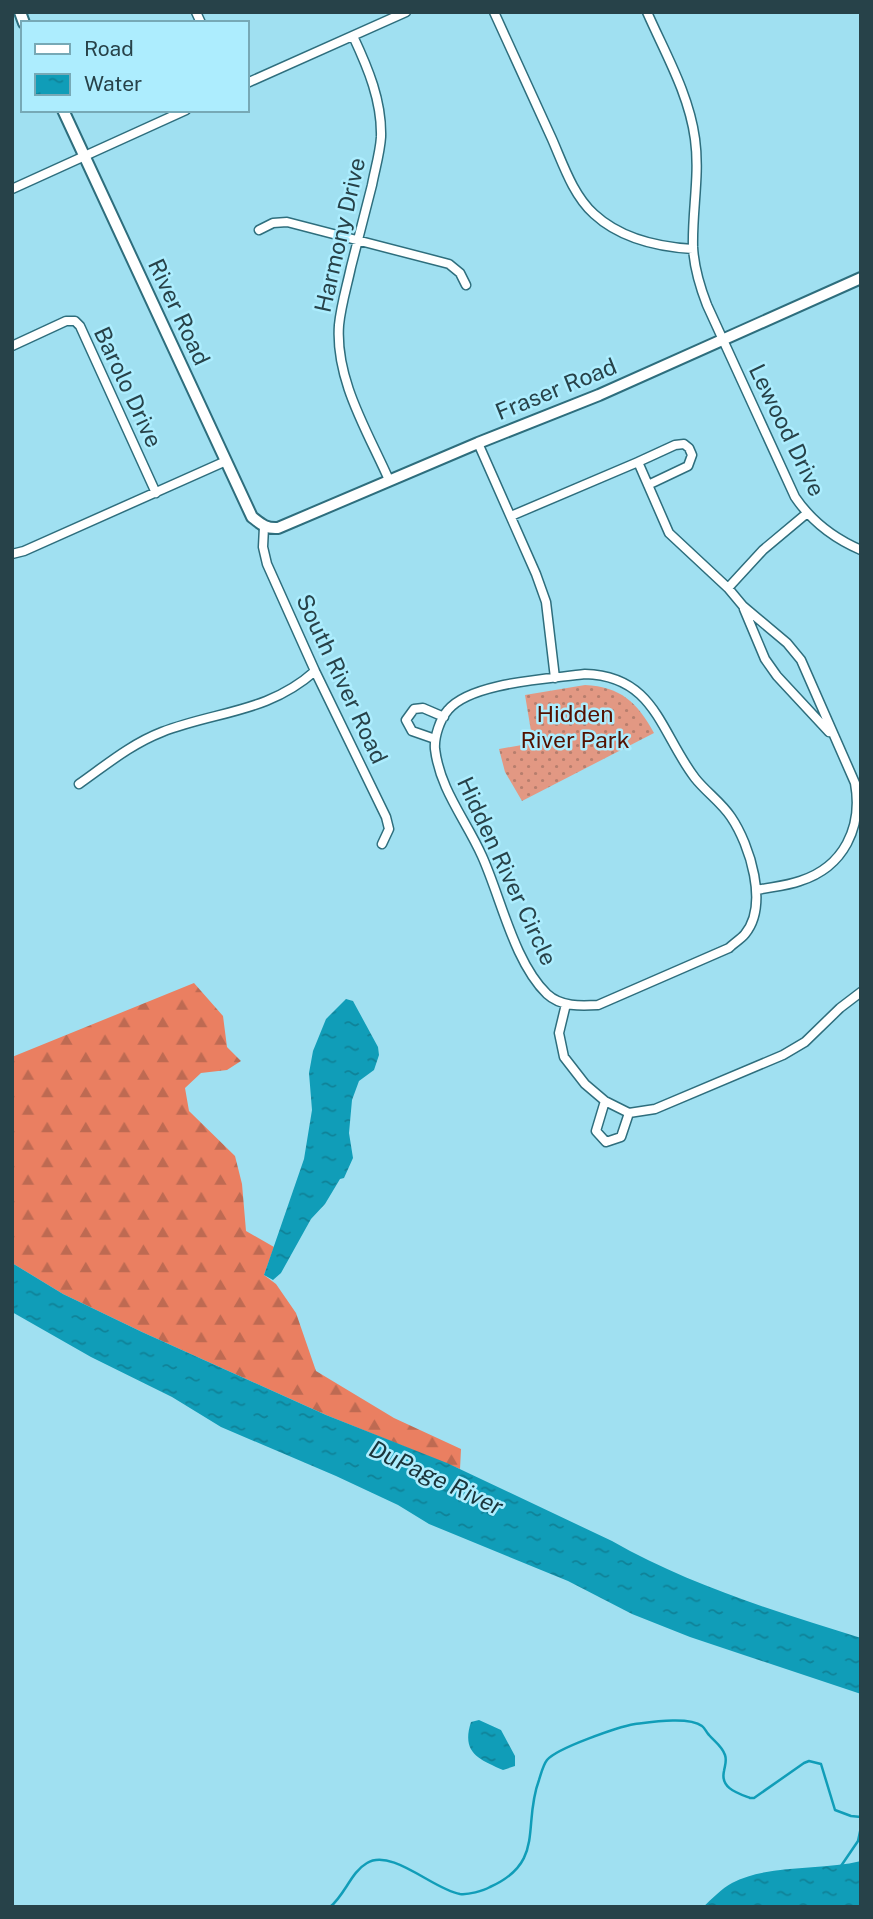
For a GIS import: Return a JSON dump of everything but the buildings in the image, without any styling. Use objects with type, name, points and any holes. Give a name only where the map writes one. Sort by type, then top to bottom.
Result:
[{"type":"street","points":[[248,83],[406,12]]},
{"type":"street","points":[[494,12],[574,187],[593,213],[620,232],[646,242],[665,247],[693,249]]},
{"type":"street","name":"Lewood Drive","points":[[647,12],[678,81],[695,138],[697,169],[693,249],[699,284],[787,481],[806,513],[822,529],[861,550]]},
{"type":"street","name":"Harmony Drive","points":[[353,36],[371,75],[381,137],[339,326],[341,353],[345,378],[389,480]]},
{"type":"street","name":"River Road","points":[[64,112],[252,517],[264,527]]},
{"type":"street","points":[[12,189],[182,112]]},
{"type":"street","points":[[259,230],[273,223],[287,222],[359,240],[449,264],[460,273],[466,285]]},
{"type":"street","name":"Fraser Road","points":[[264,527],[278,528],[599,395],[861,278]]},
{"type":"street","name":"Barolo Drive","points":[[12,346],[66,321],[75,321],[80,326],[156,493]]},
{"type":"street","points":[[478,443],[546,602],[555,678]]},
{"type":"street","points":[[511,516],[675,445],[684,444],[690,448],[692,455],[688,466],[648,485]]},
{"type":"street","points":[[12,554],[226,461]]},
{"type":"street","points":[[638,462],[669,533],[728,588],[743,606],[788,643],[801,660],[832,736],[855,783],[858,803],[851,836],[842,853],[823,871],[799,882],[757,890]]},
{"type":"street","points":[[728,588],[764,550],[806,513]]},
{"type":"street","name":"South River Road","points":[[264,527],[263,547],[267,564],[315,671],[386,817],[389,829],[382,844]]},
{"type":"street","points":[[743,606],[765,659],[777,676],[832,736]]},
{"type":"street","points":[[79,784],[126,749],[187,724],[248,709],[301,684],[315,671]]},
{"type":"street","points":[[444,717],[423,708],[414,709],[406,720],[412,731],[435,739],[444,717],[458,701],[475,692],[585,674],[610,677],[636,689],[645,698],[695,778],[730,815],[740,832],[757,890],[755,913],[746,933],[729,948],[598,1005],[566,1004],[559,1033],[564,1057],[585,1084],[605,1101],[629,1113],[655,1109],[783,1055],[805,1042],[840,1007],[861,992]]},
{"type":"street","name":"Hidden River Circle","points":[[435,739],[438,763],[447,791],[481,854],[529,974],[550,996],[566,1004]]},
{"type":"street","points":[[851,836],[861,840]]},
{"type":"street","points":[[605,1101],[596,1131],[606,1142],[621,1137],[629,1113]]},
{"type":"green space","name":"Hidden River Park","points":[[585,685],[609,689],[627,698],[654,733],[522,801],[505,772],[499,749],[533,743],[525,695]]},
{"type":"green space","points":[[194,983],[223,1016],[227,1047],[241,1061],[227,1070],[201,1073],[185,1088],[189,1111],[235,1156],[242,1184],[246,1231],[274,1247],[264,1275],[276,1284],[296,1313],[316,1371],[394,1418],[461,1449],[460,1469],[326,1415],[142,1332],[63,1294],[12,1263],[12,1057]]},
{"type":"water","points":[[346,999],[353,1001],[378,1047],[379,1055],[374,1070],[359,1081],[352,1100],[349,1133],[353,1158],[344,1178],[340,1179],[325,1204],[311,1219],[281,1273],[273,1280],[264,1275],[304,1159],[312,1110],[309,1073],[313,1051],[326,1019]]},
{"type":"water","name":"DuPage River","points":[[12,1263],[63,1294],[142,1332],[326,1415],[447,1463],[672,1571],[766,1607],[861,1638],[861,1694],[690,1637],[632,1614],[568,1581],[429,1524],[398,1505],[336,1476],[221,1427],[172,1397],[91,1357],[12,1312]]},
{"type":"water","points":[[479,1720],[501,1730],[515,1756],[515,1766],[503,1770],[474,1754],[468,1741],[469,1733],[471,1722]]},
{"type":"water","points":[[861,1861],[861,1907],[703,1907],[728,1885],[746,1877],[778,1870]]},
{"type":"waterway","points":[[330,1907],[361,1867],[377,1860],[401,1865],[460,1894],[483,1890],[507,1877],[519,1866],[526,1854],[534,1796],[547,1760],[575,1744],[635,1724],[679,1720],[702,1726],[725,1755],[723,1777],[727,1786],[750,1798],[754,1798],[804,1763],[809,1761],[821,1764],[835,1810],[861,1817]]},
{"type":"waterway","points":[[841,1866],[858,1841],[861,1827]]}]
